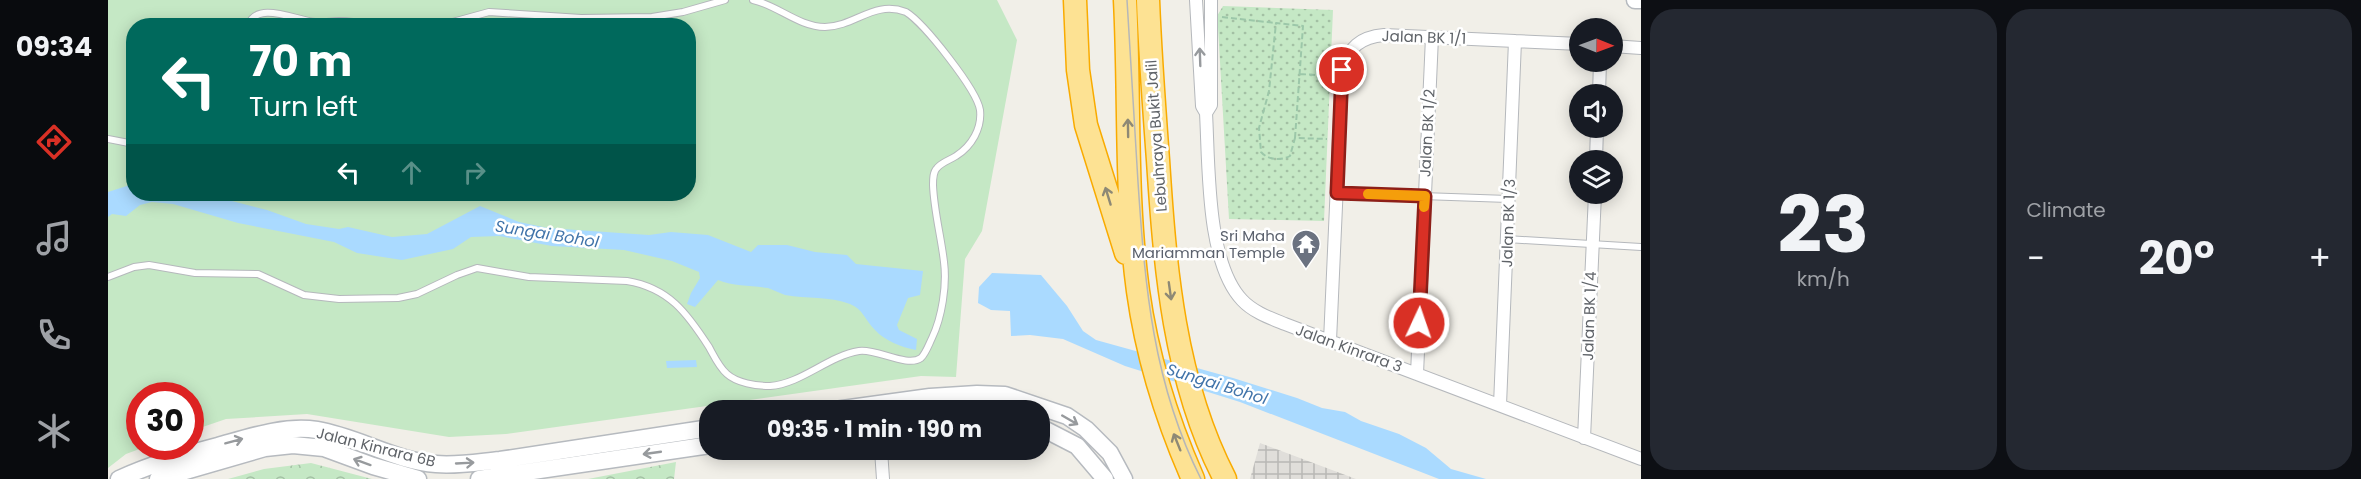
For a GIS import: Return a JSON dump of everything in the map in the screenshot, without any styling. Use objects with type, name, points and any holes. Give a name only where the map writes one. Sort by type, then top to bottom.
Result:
[{"type":"highway","points":[[1061,0],[1075,30]]},
{"type":"highway","points":[[1075,0],[1080,95],[1086,125],[1138,291]]},
{"type":"highway","name":"Lebuhraya Bukit Jalil","points":[[1148,0],[1133,15],[1129,186],[1138,291],[1164,404],[1176,441],[1193,479]]},
{"type":"highway","name":"Lebuhraya Bukit Jalil","points":[[1133,15],[1177,340],[1196,409],[1212,454],[1225,479]]},
{"type":"street","name":"Jalan Kinrara 3","points":[[1196,0],[1202,106],[1206,113],[1218,256],[1233,290],[1244,302],[1285,324],[1641,459]]},
{"type":"street","name":"Jalan Kinrara 3","points":[[1206,113],[1211,105],[1211,0]]},
{"type":"street","points":[[1635,0],[1641,0]]},
{"type":"street","name":"Jalan BK 1/1","points":[[1330,341],[1342,70],[1345,59],[1359,41],[1370,36],[1384,35],[1569,43]]},
{"type":"street","name":"Jalan BK 1/2","points":[[1417,374],[1432,37]]},
{"type":"street","name":"Jalan BK 1/3","points":[[1500,405],[1515,41]]},
{"type":"street","points":[[1623,47],[1641,48]]},
{"type":"street","name":"Jalan BK 1/4","points":[[1584,438],[1594,204]]},
{"type":"street","points":[[931,400],[976,394],[1005,395],[1020,400]]},
{"type":"street","points":[[1050,410],[1067,416],[1086,429],[1110,453],[1124,479]]},
{"type":"street","name":"Jalan Kinrara 6B","points":[[119,479],[152,464],[285,430],[317,430],[436,464],[469,464],[699,430]]},
{"type":"street","points":[[1050,432],[1077,447],[1105,479]]},
{"type":"street","name":"Jalan Kinrara 6B","points":[[158,479],[266,448],[293,445],[324,448],[418,479]]},
{"type":"street","points":[[479,479],[699,447]]},
{"type":"street","points":[[882,460],[883,479]]},
{"type":"lane","points":[[467,18],[489,12],[581,18],[652,17],[683,12],[725,0]]},
{"type":"lane","points":[[108,277],[126,269],[149,265],[195,273],[258,274],[304,295],[339,299],[398,298],[417,294],[457,274],[477,268],[529,277],[627,281],[643,284],[668,296],[689,318],[727,375],[739,381],[770,386],[783,383],[846,354],[858,351],[875,351],[900,359],[917,360],[922,357],[934,333],[943,290],[945,263],[935,210],[934,173],[938,167],[963,152],[976,135],[980,122],[978,103],[938,45],[917,22],[900,9],[885,4],[836,25],[825,27],[801,21],[768,4],[753,0]]},
{"type":"lane","points":[[250,18],[257,12],[265,10],[276,10],[299,18]]},
{"type":"lane","points":[[108,139],[126,142]]},
{"type":"lane","points":[[1337,193],[1509,199]]},
{"type":"lane","points":[[1507,239],[1641,246]]},
{"type":"path","points":[[1217,16],[1303,26],[1295,138],[1290,156],[1283,159],[1269,158],[1261,152],[1259,146],[1259,128],[1269,91],[1276,23]]},
{"type":"path","points":[[1300,74],[1316,75],[1329,92]]},
{"type":"path","points":[[1295,138],[1327,138]]},
{"type":"shaded area","points":[[1260,443],[1356,479],[1250,479]]},
{"type":"green space","points":[[108,0],[997,0],[1017,40],[982,231],[965,259],[956,377],[921,376],[749,400],[699,400],[699,407],[506,434],[449,437],[307,414],[226,419],[204,427],[204,382],[126,382],[126,454],[108,468]]},
{"type":"green space","points":[[1223,6],[1333,10],[1324,221],[1229,219],[1217,16]]},
{"type":"green space","points":[[676,462],[674,479],[588,479]]},
{"type":"green space","points":[[311,463],[372,479],[228,479],[264,469]]},
{"type":"water","name":"Sungai Bohol","points":[[126,186],[126,201],[232,201],[306,224],[339,229],[348,227],[392,237],[427,234],[480,206],[519,222],[548,228],[649,235],[671,232],[708,235],[751,252],[758,245],[787,245],[815,252],[847,255],[856,264],[923,271],[920,295],[908,298],[897,325],[899,330],[917,339],[916,350],[888,340],[875,330],[858,309],[850,304],[834,300],[785,295],[768,288],[736,285],[718,280],[695,307],[687,304],[700,278],[699,272],[672,261],[624,250],[552,246],[499,236],[471,237],[453,249],[402,260],[357,253],[334,242],[238,223],[173,204],[152,202],[140,205],[126,216],[112,214],[108,217],[108,192]]},
{"type":"water","name":"Sungai Bohol","points":[[992,273],[1041,275],[1067,306],[1083,331],[1096,340],[1233,378],[1322,408],[1345,412],[1361,421],[1399,434],[1426,448],[1451,469],[1486,479],[1439,479],[1240,402],[1125,366],[1063,339],[1030,335],[1011,336],[1010,311],[991,310],[978,303],[979,287]]},
{"type":"water","points":[[696,360],[697,367],[667,368],[666,361]]},
{"type":"tram line","points":[[1127,0],[1148,297],[1162,371],[1172,407],[1201,479]]},
{"type":"slow traffic","points":[[1368,194],[1425,196],[1424,207]]},
{"type":"place","name":"Sri Maha Mariamman Temple","points":[[1306,270]]},
{"type":"route","points":[[1342,70],[1337,193],[1425,196],[1419,323]]}]
